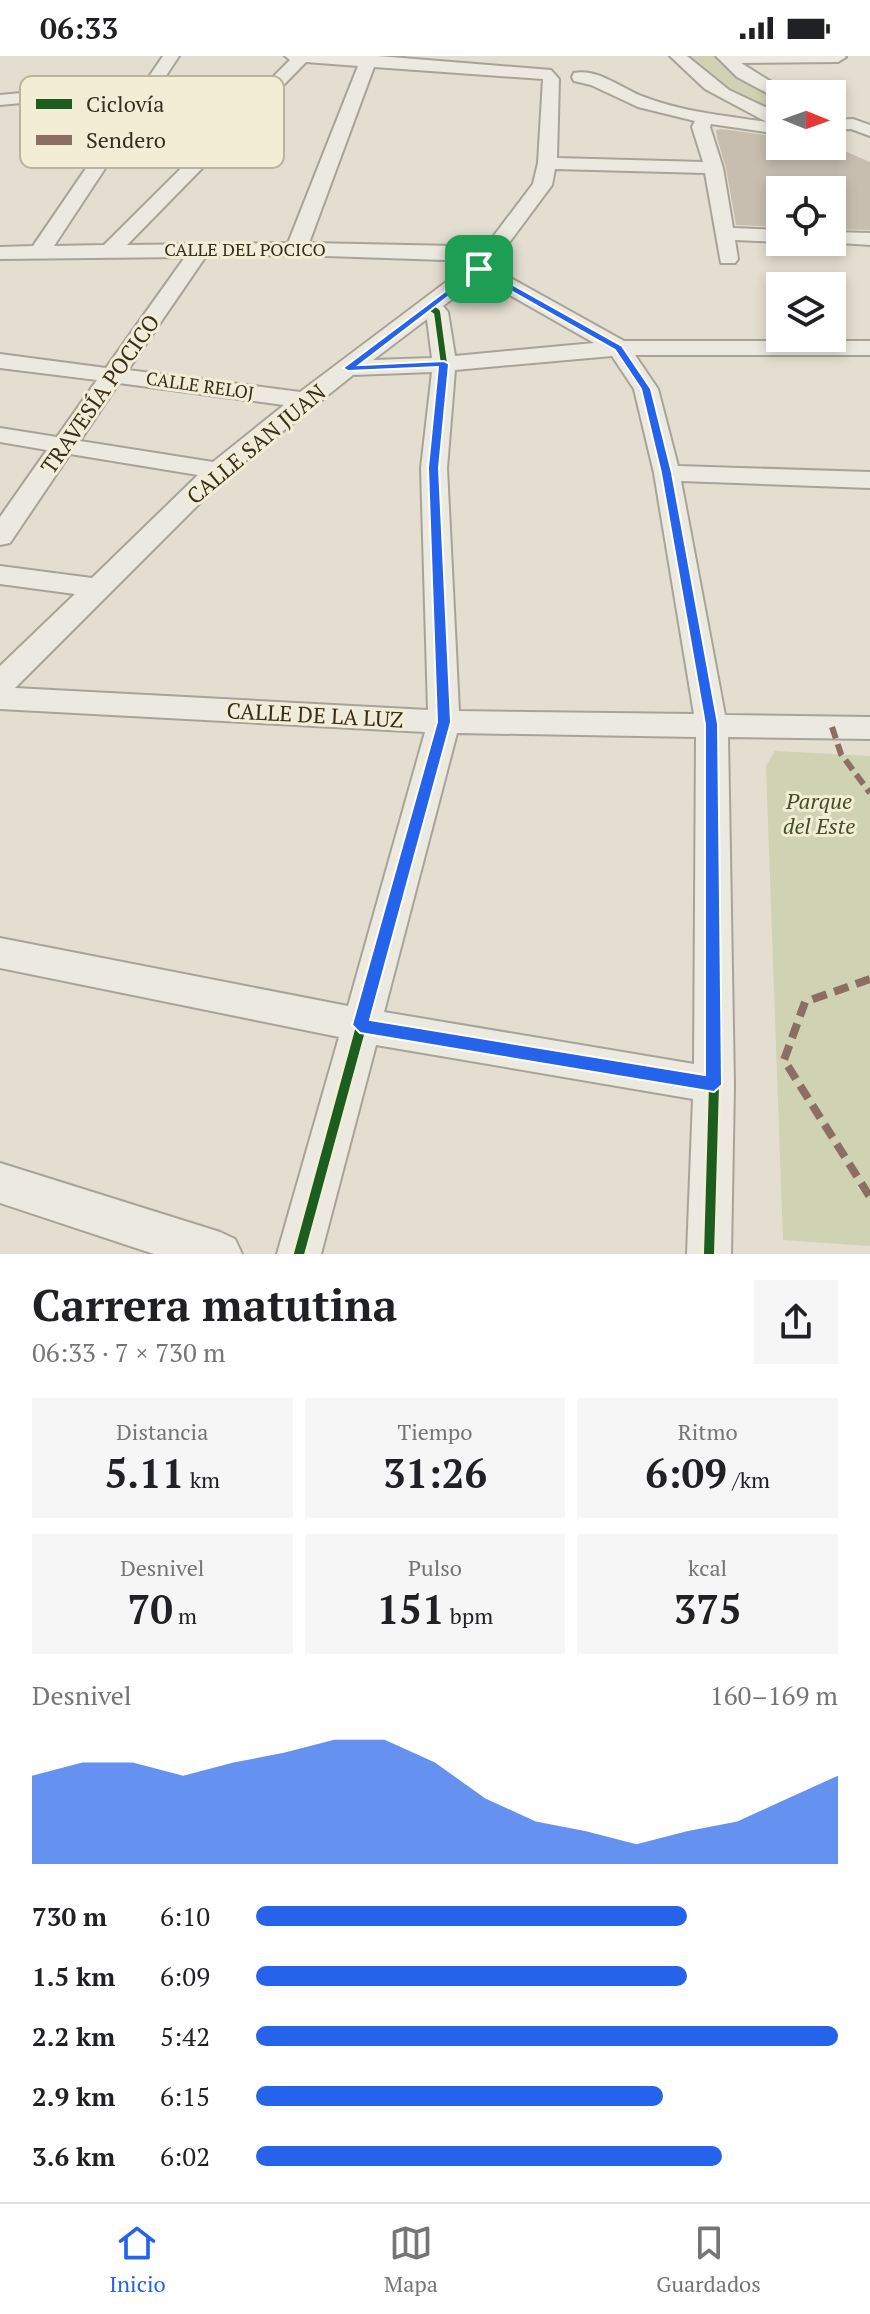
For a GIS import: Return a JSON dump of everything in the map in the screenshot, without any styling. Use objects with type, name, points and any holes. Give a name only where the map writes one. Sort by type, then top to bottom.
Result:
[{"type":"street","points":[[157,76],[171,56]]},
{"type":"street","points":[[293,56],[547,70],[567,81],[580,77],[599,82],[642,103],[705,118],[766,119]]},
{"type":"street","points":[[678,56],[693,73],[755,119],[766,123]]},
{"type":"street","points":[[283,76],[302,57]]},
{"type":"street","points":[[724,57],[838,57]]},
{"type":"street","points":[[724,57],[766,87]]},
{"type":"street","points":[[296,249],[369,59]]},
{"type":"street","name":"CALLE SAN JUAN","points":[[0,684],[218,471],[484,263],[542,185],[547,163],[547,70]]},
{"type":"street","points":[[0,100],[20,98]]},
{"type":"street","points":[[705,118],[701,127],[714,168],[728,259]]},
{"type":"street","points":[[846,141],[870,140]]},
{"type":"street","points":[[547,163],[714,168]]},
{"type":"street","points":[[40,252],[96,168]]},
{"type":"street","points":[[110,251],[192,168]]},
{"type":"street","points":[[725,234],[766,235]]},
{"type":"street","points":[[846,238],[870,239]]},
{"type":"street","name":"CALLE DEL POCICO","points":[[0,253],[296,249],[456,252],[484,263]]},
{"type":"street","name":"TRAVESÍA POCICO","points":[[0,537],[200,250]]},
{"type":"street","points":[[484,263],[619,348],[646,389],[667,473],[711,724],[714,1085],[709,1254]]},
{"type":"street","points":[[299,1254],[444,722],[434,468],[444,364],[437,312],[430,307]]},
{"type":"street","points":[[348,368],[444,364],[619,348],[870,348]]},
{"type":"street","name":"CALLE RELOJ","points":[[0,361],[305,400]]},
{"type":"street","points":[[0,435],[218,471]]},
{"type":"street","points":[[667,473],[870,480]]},
{"type":"street","points":[[0,575],[96,588]]},
{"type":"street","name":"CALLE DE LA LUZ","points":[[0,698],[444,722],[870,728]]},
{"type":"street","points":[[0,953],[360,1025],[714,1085]]},
{"type":"street","points":[[0,1183],[220,1254]]},
{"type":"green space","points":[[688,56],[715,56],[742,79],[766,92],[766,108],[720,84]]},
{"type":"green space","name":"Parque del Este","points":[[775,751],[870,756],[870,1246],[783,1240],[766,766]]},
{"type":"building","points":[[716,130],[766,135],[766,160],[846,160],[846,152],[870,162],[870,230],[846,229],[846,176],[766,176],[766,226],[736,225]]},
{"type":"marked path","points":[[832,727],[841,754],[870,793]]},
{"type":"marked path","points":[[870,979],[805,1002],[784,1060],[870,1197]]},
{"type":"cycle path","points":[[479,269],[619,348],[646,389],[667,473],[713,749],[714,1085],[709,1254]]},
{"type":"cycle path","points":[[299,1254],[444,722],[434,468],[444,364],[437,312],[430,307]]},
{"type":"route","points":[[479,269],[619,348],[646,389],[667,473],[711,724],[714,1085],[360,1025],[444,722],[434,468],[443,401],[444,364],[348,368],[479,269]]}]
